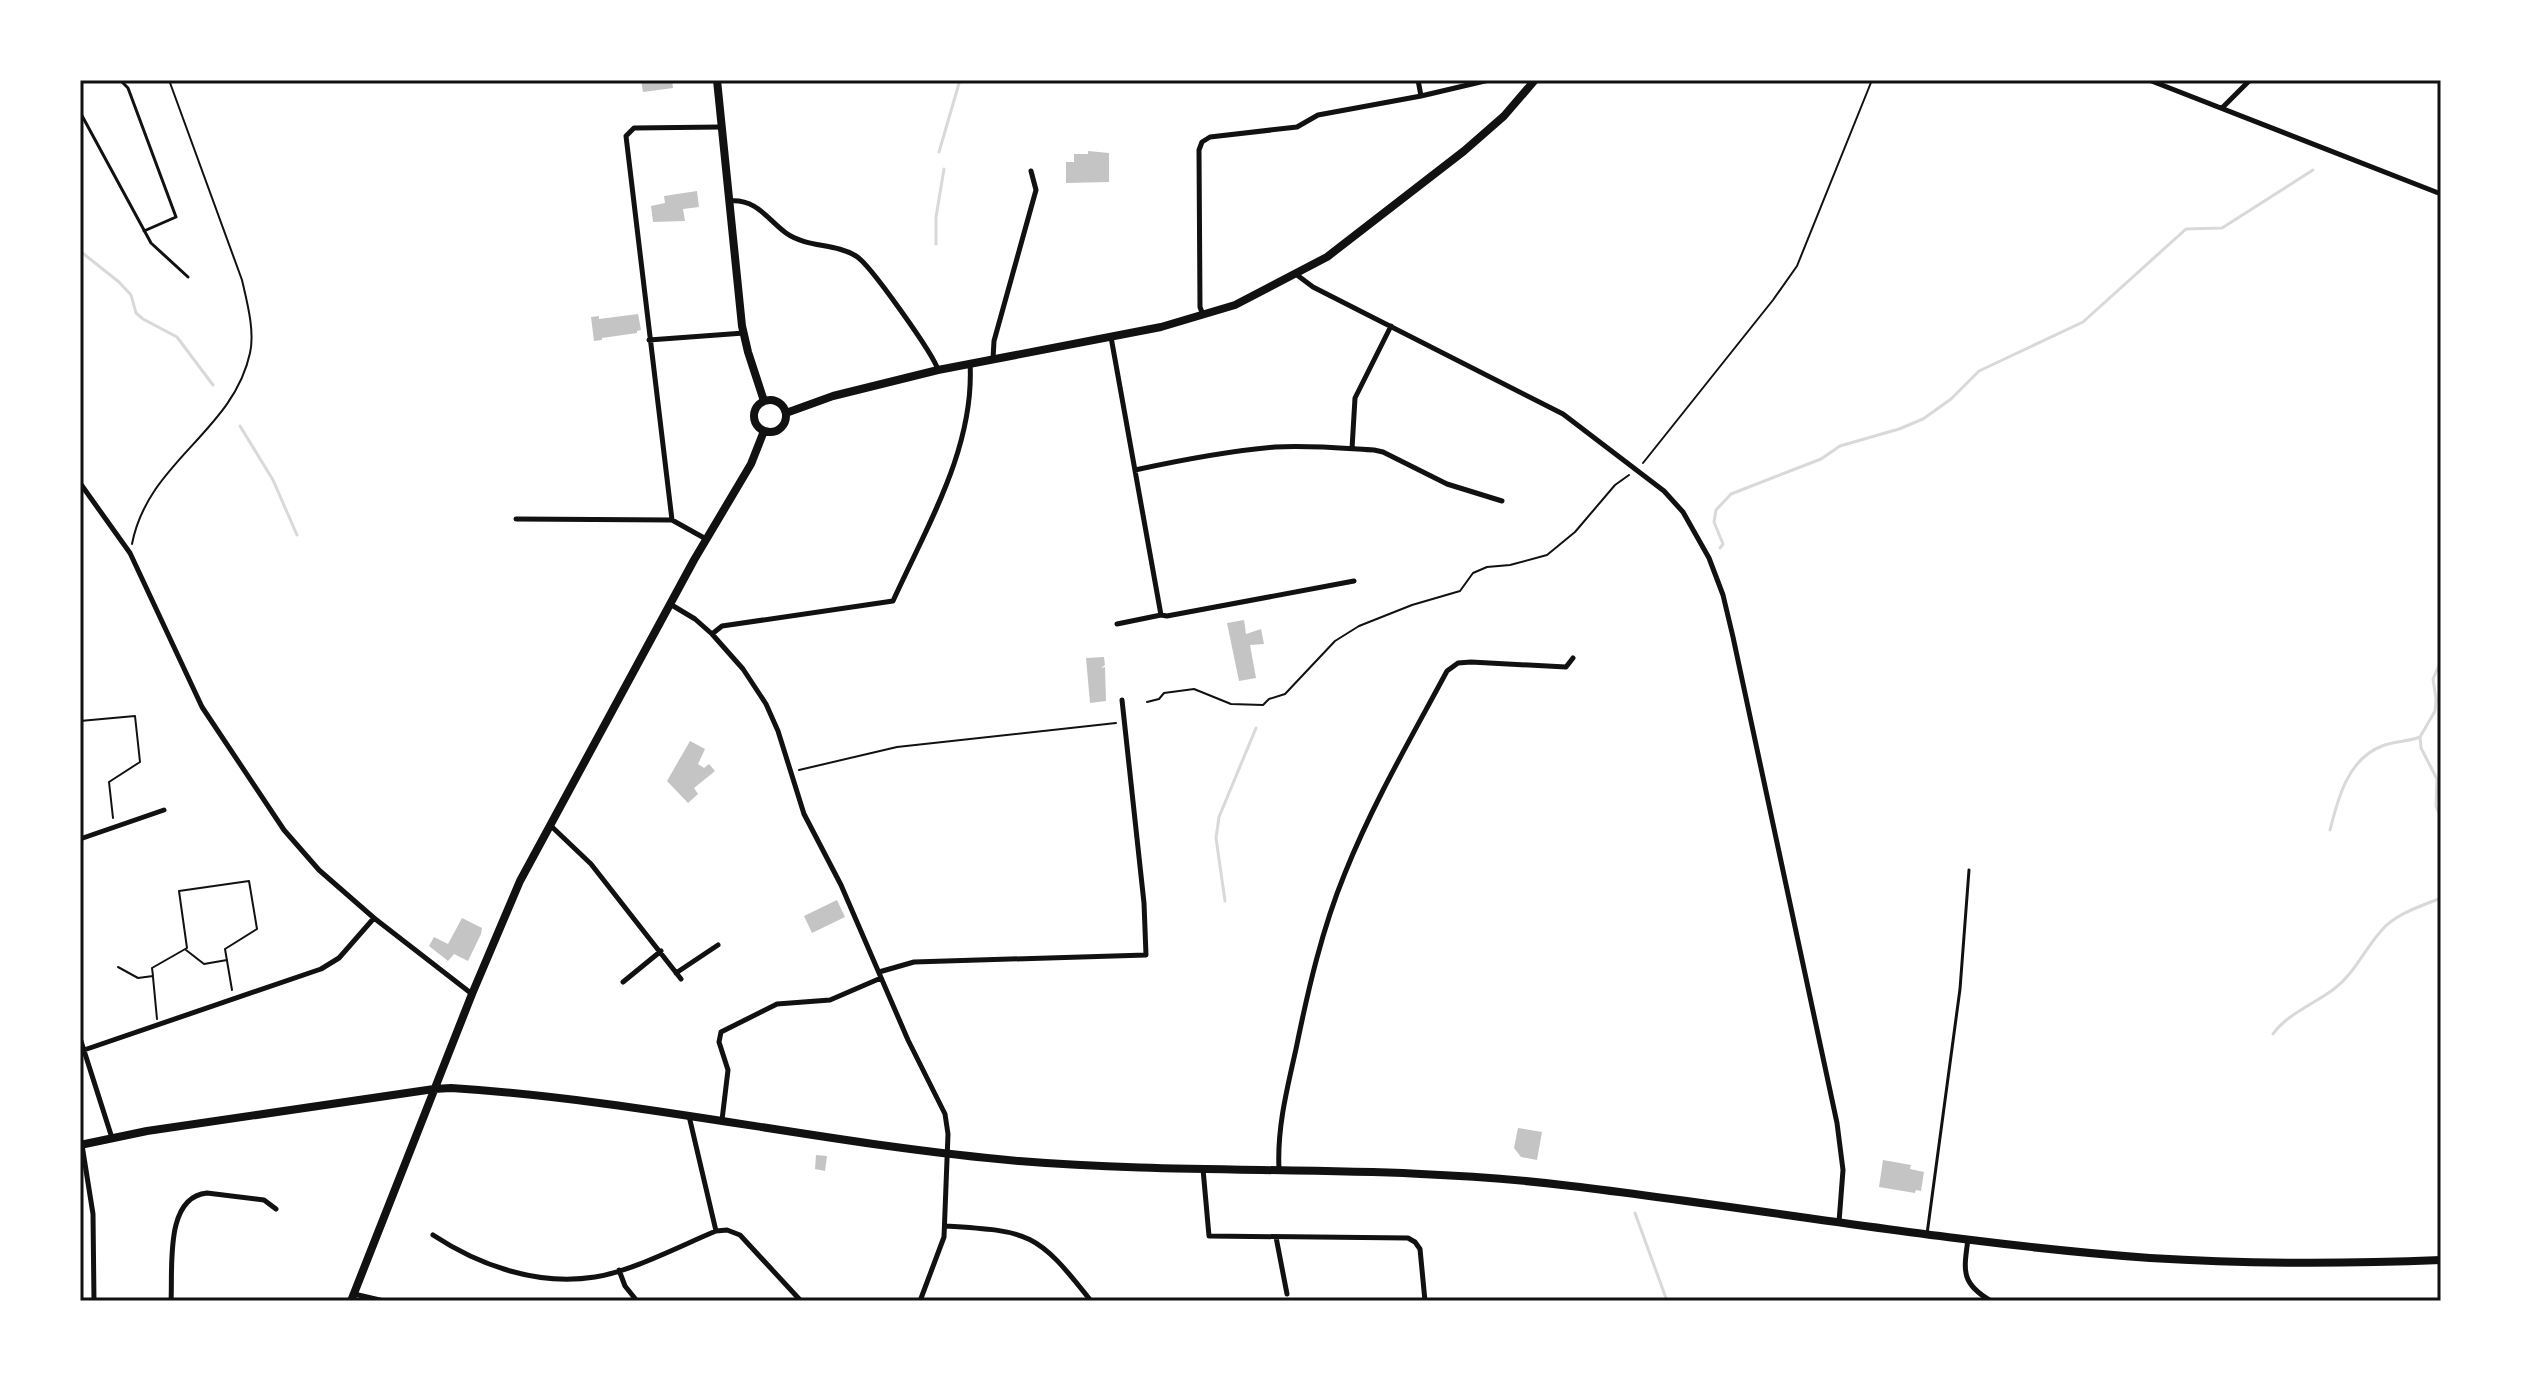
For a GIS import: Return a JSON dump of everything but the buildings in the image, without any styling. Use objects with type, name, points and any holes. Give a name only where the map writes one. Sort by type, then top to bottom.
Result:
[{"type":"main road","points":[[717,80],[744,333],[764,401]]},
{"type":"main road","points":[[786,413],[833,396],[938,370],[1111,337],[1203,316],[1235,305],[1327,257],[1464,151],[1504,116],[1535,80]]},
{"type":"main road","points":[[764,401],[777,401],[786,413],[780,428],[770,432],[757,426],[754,416],[757,405],[764,401]]},
{"type":"main road","points":[[352,1298],[520,881],[706,539],[751,464],[764,431]]},
{"type":"main road","points":[[81,1145],[434,1089],[460,1089],[590,1102],[947,1153],[1053,1164],[1403,1172],[1504,1179],[1927,1234],[2109,1254],[2328,1264],[2441,1260]]},
{"type":"street","points":[[1418,80],[1421,96]]},
{"type":"street","points":[[1203,316],[1200,307],[1199,150],[1202,142],[1210,137],[1297,127],[1318,115],[1489,80]]},
{"type":"street","points":[[2149,80],[2441,194]]},
{"type":"street","points":[[2222,108],[2250,80]]},
{"type":"street","points":[[672,520],[626,136],[634,128],[722,127]]},
{"type":"street","points":[[993,359],[994,341],[1036,190],[1031,171]]},
{"type":"street","points":[[730,201],[740,200],[757,206],[787,234],[802,242],[856,255],[920,338],[938,370]]},
{"type":"street","points":[[1297,275],[1313,287],[1563,414],[1664,491],[1683,512],[1709,558],[1723,595],[1837,1123],[1843,1170],[1839,1222]]},
{"type":"street","points":[[1352,449],[1355,398],[1391,326]]},
{"type":"street","points":[[649,340],[744,333]]},
{"type":"street","points":[[1111,337],[1161,615]]},
{"type":"street","points":[[712,634],[722,626],[893,601],[959,451],[971,378],[970,363]]},
{"type":"street","points":[[1135,470],[1199,457],[1275,447],[1352,449],[1383,452],[1447,484],[1502,501]]},
{"type":"street","points":[[80,483],[130,553],[202,707],[284,830],[312,863],[374,918],[472,994]]},
{"type":"street","points":[[516,519],[672,520],[706,539]]},
{"type":"street","points":[[1117,624],[1354,581]]},
{"type":"street","points":[[670,604],[712,634],[743,669],[766,704],[778,731],[804,814],[841,885],[945,1114],[948,1124],[945,1226],[941,1247],[920,1301]]},
{"type":"street","points":[[1279,1169],[1280,1124],[1302,1019],[1344,875],[1372,810],[1447,671],[1458,663],[1471,662],[1566,667],[1573,658]]},
{"type":"street","points":[[722,1121],[728,1070],[719,1044],[721,1032],[777,1004],[830,1000],[914,962],[1146,955],[1144,903],[1122,700]]},
{"type":"street","points":[[80,839],[164,810]]},
{"type":"street","points":[[550,825],[591,864],[678,976],[718,945]]},
{"type":"street","points":[[84,1050],[330,965],[374,918]]},
{"type":"street","points":[[623,982],[661,951]]},
{"type":"street","points":[[80,1038],[112,1138]]},
{"type":"street","points":[[689,1116],[716,1231]]},
{"type":"street","points":[[81,1145],[93,1214],[94,1301]]},
{"type":"street","points":[[1203,1169],[1209,1236],[1398,1237],[1415,1242],[1422,1258],[1425,1301]]},
{"type":"street","points":[[171,1301],[176,1223],[184,1204],[198,1194],[207,1193],[264,1200],[276,1209]]},
{"type":"street","points":[[945,1226],[1002,1230],[1038,1243],[1052,1254],[1091,1301]]},
{"type":"street","points":[[433,1235],[481,1262],[515,1273],[569,1279],[596,1277],[619,1270],[716,1231],[727,1230],[740,1235],[801,1301]]},
{"type":"street","points":[[1276,1237],[1287,1294]]},
{"type":"street","points":[[1968,1239],[1965,1264],[1968,1283],[1991,1301]]},
{"type":"street","points":[[619,1270],[625,1286],[637,1301]]},
{"type":"street","points":[[352,1298],[384,1301]]},
{"type":"lane","points":[[120,80],[128,88],[176,217],[144,231]]},
{"type":"lane","points":[[80,112],[151,243],[188,277]]},
{"type":"lane","points":[[1927,1234],[1960,989],[1969,870]]},
{"type":"path","points":[[130,553],[141,512],[159,481],[233,397],[251,351],[248,304],[242,280],[169,80]]},
{"type":"path","points":[[1147,702],[1159,699],[1164,693],[1194,689],[1231,704],[1260,706],[1269,699],[1279,697],[1345,634],[1381,617],[1460,591],[1473,573],[1487,567],[1510,565],[1547,555],[1575,532],[1615,485],[1638,470],[1797,266],[1872,80]]},
{"type":"path","points":[[80,721],[135,716],[140,762],[109,782],[114,827]]},
{"type":"path","points":[[790,772],[897,747],[1126,722]]},
{"type":"path","points":[[157,1025],[152,968],[187,948],[179,891],[249,881],[257,929],[225,949],[234,999]]},
{"type":"path","points":[[185,950],[204,964],[227,960]]},
{"type":"path","points":[[118,967],[138,978],[153,976]]},
{"type":"waterway","points":[[939,152],[960,80]]},
{"type":"waterway","points":[[936,244],[936,217],[944,169]]},
{"type":"waterway","points":[[1720,548],[1723,544],[1714,522],[1716,510],[1731,494],[1821,459],[1840,446],[1923,419],[1951,399],[1979,371],[2083,322],[2186,229],[2222,228],[2313,170]]},
{"type":"waterway","points":[[80,251],[131,295],[136,313],[177,337],[213,385]]},
{"type":"waterway","points":[[240,426],[273,480],[297,535]]},
{"type":"waterway","points":[[2441,661],[2433,679],[2435,711],[2420,737],[2421,748],[2437,779],[2436,806],[2441,818]]},
{"type":"waterway","points":[[1225,901],[1216,838],[1219,817],[1256,728]]},
{"type":"waterway","points":[[2330,830],[2346,781],[2361,760],[2382,746],[2420,737]]},
{"type":"waterway","points":[[2441,880],[2441,892]]},
{"type":"waterway","points":[[2273,1034],[2293,1015],[2341,983],[2375,938],[2393,920],[2441,898]]},
{"type":"waterway","points":[[1635,1213],[1667,1301]]}]
